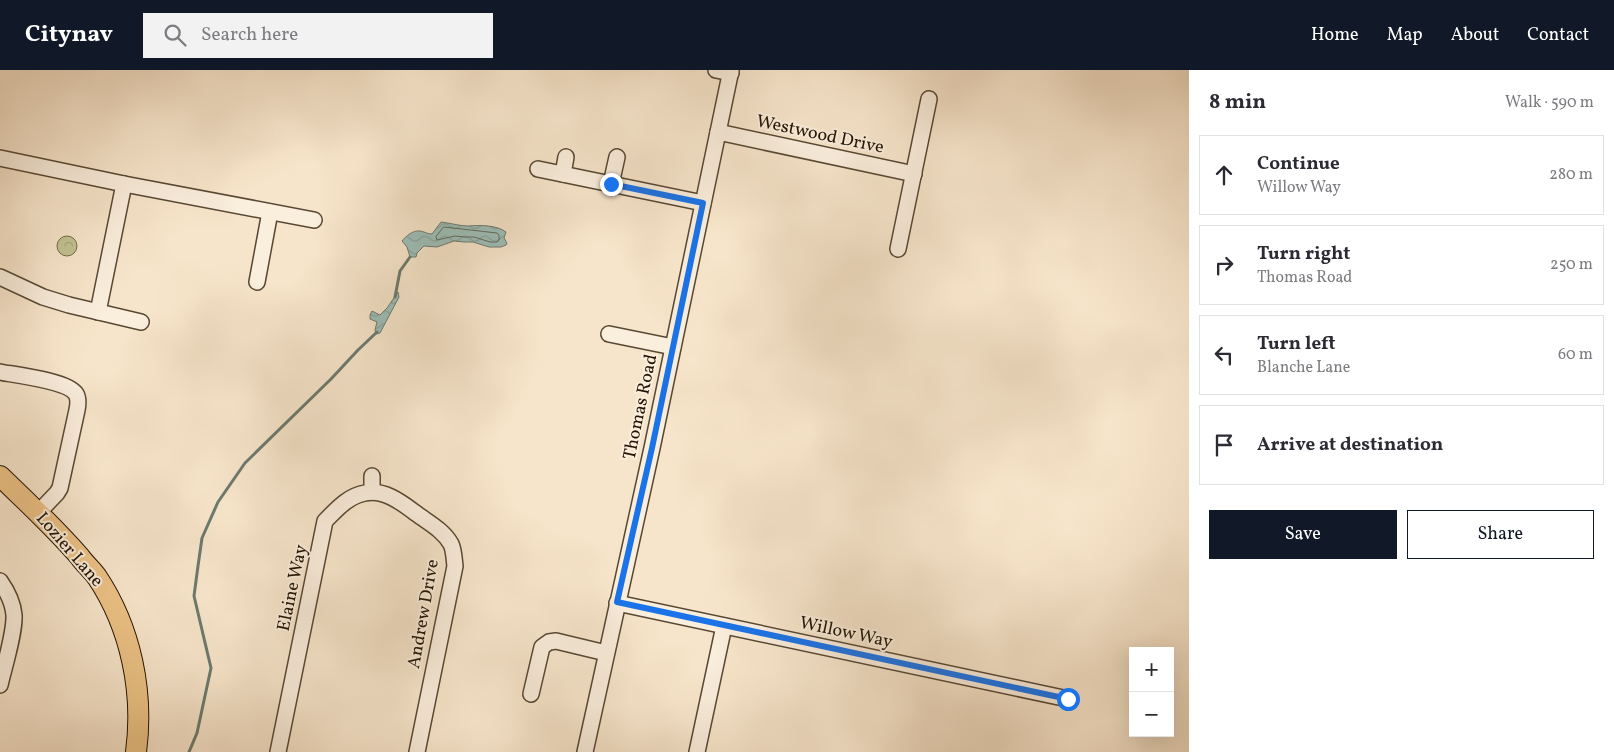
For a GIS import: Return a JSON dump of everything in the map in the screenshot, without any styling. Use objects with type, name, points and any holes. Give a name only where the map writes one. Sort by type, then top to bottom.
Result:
[{"type":"main road","name":"Lozier Lane","points":[[0,476],[66,540],[97,577],[122,625],[133,663],[137,698],[138,733],[136,752]]},
{"type":"street","points":[[716,70],[731,72]]},
{"type":"street","name":"Thomas Road","points":[[585,752],[731,72]]},
{"type":"street","points":[[898,249],[929,99]]},
{"type":"street","name":"Westwood Drive","points":[[718,132],[914,174]]},
{"type":"street","points":[[563,174],[566,157]]},
{"type":"street","points":[[611,184],[617,157]]},
{"type":"street","points":[[0,158],[314,220]]},
{"type":"street","points":[[538,168],[703,203]]},
{"type":"street","points":[[98,312],[124,184]]},
{"type":"street","points":[[257,282],[270,212]]},
{"type":"street","points":[[0,277],[43,296],[141,322]]},
{"type":"street","points":[[609,334],[673,347]]},
{"type":"street","points":[[0,372],[60,384],[70,388],[76,394],[77,410],[60,488],[38,514]]},
{"type":"street","points":[[372,476],[372,492]]},
{"type":"street","name":"Andrew Drive","points":[[372,492],[382,493],[405,504],[443,532],[452,546],[455,566],[417,752]]},
{"type":"street","name":"Elaine Way","points":[[278,752],[325,521],[353,496],[372,492]]},
{"type":"street","points":[[0,582],[10,599],[14,615],[0,685]]},
{"type":"street","name":"Willow Way","points":[[617,602],[1068,699]]},
{"type":"street","points":[[697,752],[724,626]]},
{"type":"street","points":[[531,694],[542,647],[549,642],[556,641],[606,653]]},
{"type":"green space","points":[[67,236],[74,239],[77,246],[74,253],[67,256],[60,253],[57,246],[60,239]]},
{"type":"water","points":[[441,222],[498,228],[506,232],[504,238],[507,243],[501,247],[489,247],[473,242],[454,241],[437,247],[424,246],[417,253],[416,257],[410,257],[407,247],[402,241],[415,231],[432,234]]},
{"type":"water","points":[[398,292],[399,297],[380,333],[376,334],[377,322],[370,319],[372,311],[380,315]]},
{"type":"waterway","points":[[395,297],[400,271],[410,257]]},
{"type":"waterway","points":[[189,752],[197,733],[211,668],[194,596],[202,538],[218,502],[245,463],[377,332]]},
{"type":"route","points":[[611,184],[703,203],[652,448],[617,602],[1068,699]]}]
